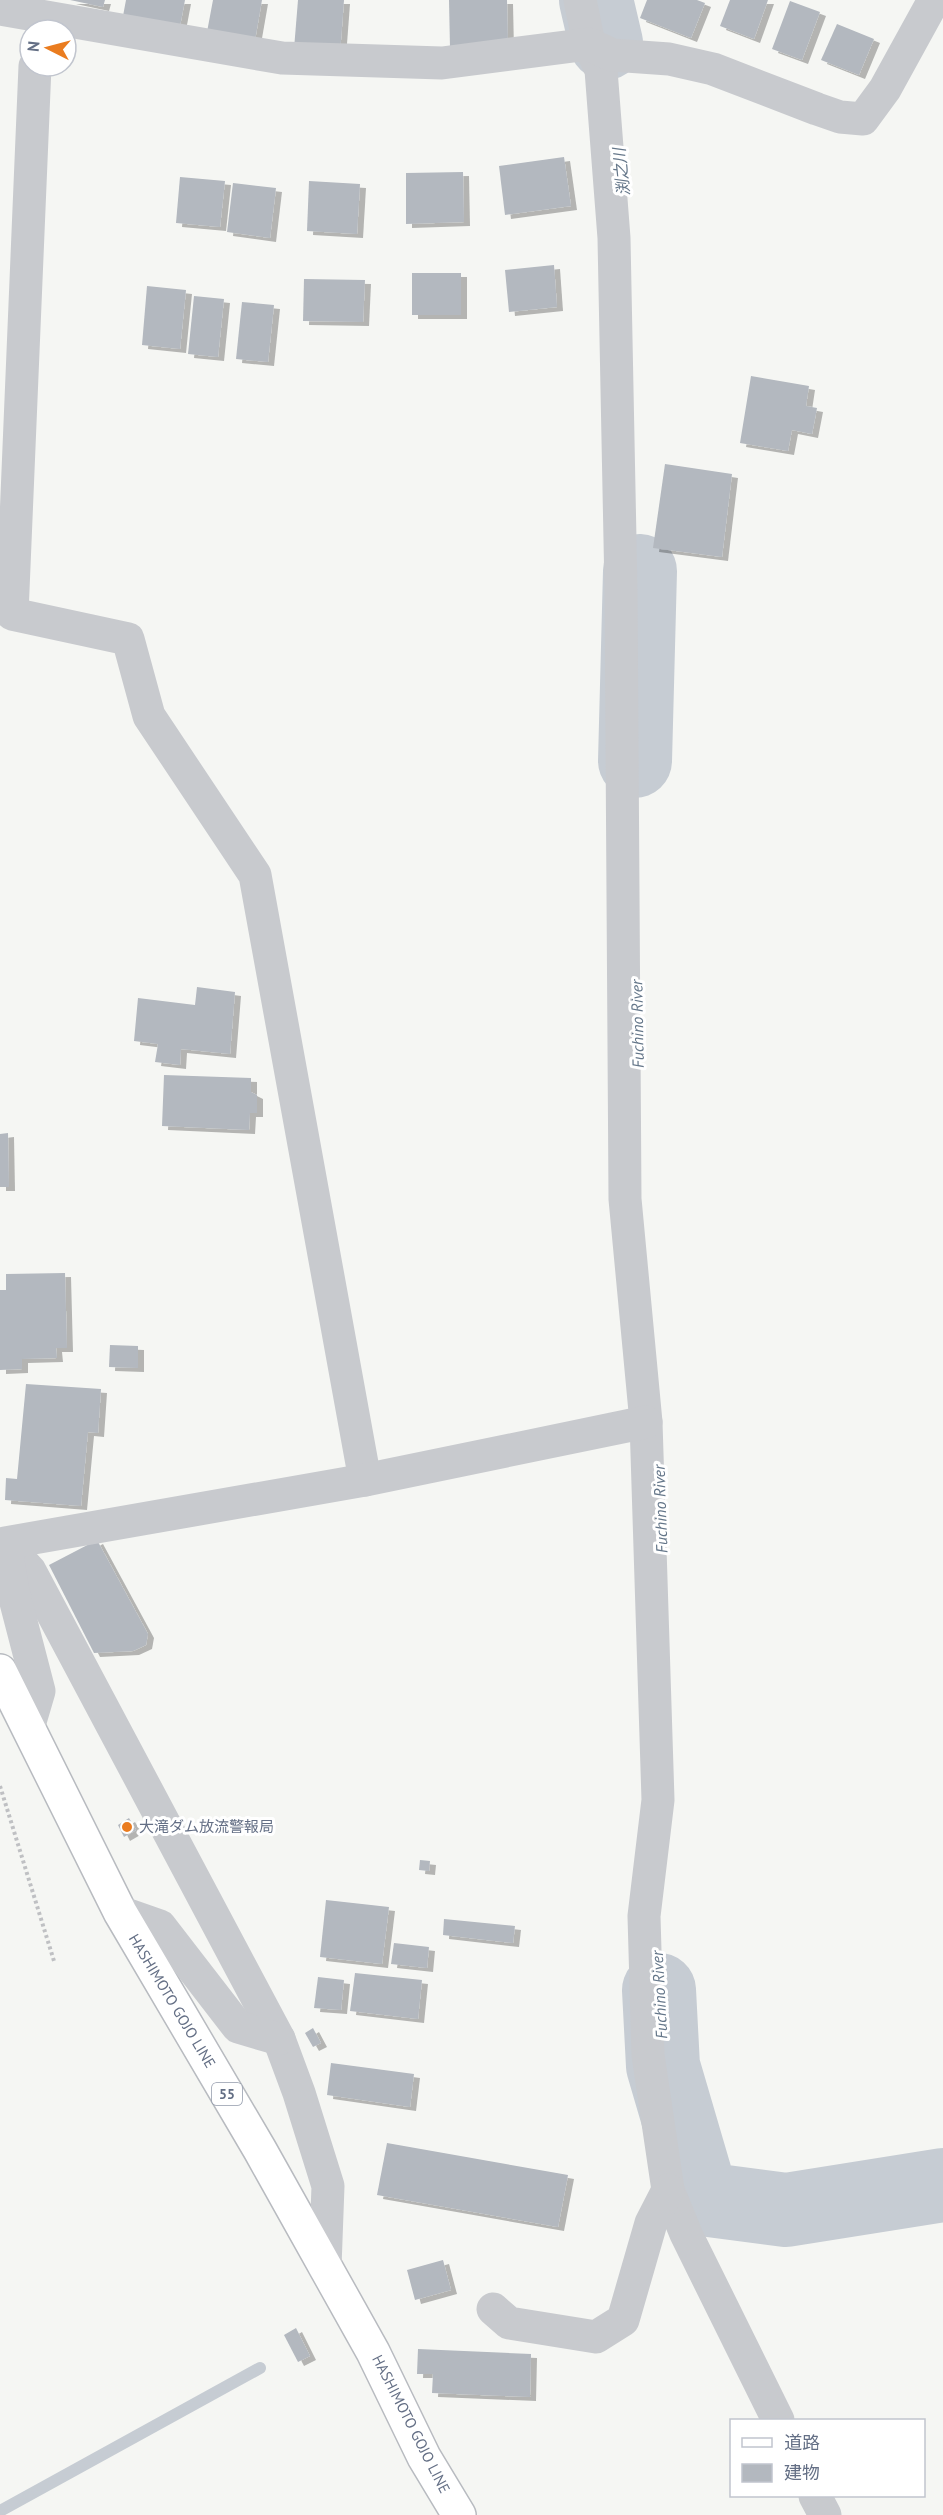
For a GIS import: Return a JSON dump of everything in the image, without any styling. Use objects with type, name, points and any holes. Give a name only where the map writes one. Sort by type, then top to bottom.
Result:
[{"type":"main road","name":"HASHIMOTO GOJO LINE","points":[[0,1671],[29,1725],[120,1912],[260,2150],[373,2352],[424,2457],[459,2515]]},
{"type":"street","points":[[580,0],[589,44],[601,70],[614,238],[621,590],[625,1199],[646,1422],[658,1800],[645,1916],[648,2055],[668,2190],[686,2234],[777,2419]]},
{"type":"street","points":[[0,9],[282,58],[442,63],[589,44],[612,55],[669,59],[713,69],[824,112],[840,117],[863,119],[885,89],[934,0]]},
{"type":"street","points":[[34,78],[12,614],[128,639],[149,716],[255,875],[365,1480]]},
{"type":"street","points":[[2,1542],[365,1480],[646,1422]]},
{"type":"street","points":[[2,1542],[39,1691],[29,1725]]},
{"type":"street","points":[[2,1542],[30,1571],[279,2039],[328,2186],[325,2267]]},
{"type":"street","points":[[120,1912],[160,1926],[238,2027],[279,2039]]},
{"type":"street","points":[[494,2309],[509,2323],[596,2337],[623,2319],[651,2223],[668,2190]]},
{"type":"street","points":[[816,2497],[825,2515]]},
{"type":"path","points":[[0,1785],[54,1961]]},
{"type":"building","points":[[70,0],[105,0],[103,7]]},
{"type":"building","points":[[126,0],[185,0],[180,26],[123,16]]},
{"type":"building","points":[[213,0],[262,0],[255,40],[207,32]]},
{"type":"building","points":[[298,0],[344,0],[340,53],[294,49]]},
{"type":"building","points":[[449,0],[507,0],[508,46],[450,48]]},
{"type":"building","points":[[647,0],[697,0],[705,3],[691,38],[640,18]]},
{"type":"building","points":[[730,0],[768,0],[754,39],[720,26]]},
{"type":"building","points":[[790,1],[820,12],[802,60],[772,49]]},
{"type":"building","points":[[837,24],[874,39],[859,75],[821,60]]},
{"type":"building","points":[[564,157],[571,206],[505,215],[499,166]]},
{"type":"building","points":[[463,172],[464,222],[406,224],[406,173]]},
{"type":"building","points":[[180,177],[225,181],[220,227],[176,223]]},
{"type":"building","points":[[309,181],[360,184],[357,234],[307,231]]},
{"type":"building","points":[[233,183],[276,188],[270,238],[227,232]]},
{"type":"building","points":[[554,265],[557,307],[509,312],[505,270]]},
{"type":"building","points":[[412,273],[461,273],[461,315],[412,315]]},
{"type":"building","points":[[304,279],[365,280],[363,322],[303,321]]},
{"type":"building","points":[[147,286],[186,290],[180,349],[142,345]]},
{"type":"building","points":[[194,296],[224,299],[218,357],[188,354]]},
{"type":"building","points":[[242,302],[274,305],[268,362],[236,359]]},
{"type":"building","points":[[751,376],[809,386],[806,406],[817,408],[812,434],[792,430],[788,451],[740,443]]},
{"type":"building","points":[[665,464],[732,474],[722,557],[653,548]]},
{"type":"building","points":[[197,987],[235,992],[230,1054],[181,1049],[180,1065],[155,1062],[158,1044],[134,1041],[138,998],[195,1005]]},
{"type":"building","points":[[164,1075],[251,1078],[251,1092],[257,1095],[257,1113],[250,1113],[249,1130],[162,1126]]},
{"type":"building","points":[[8,1133],[9,1187],[0,1187],[0,1134]]},
{"type":"building","points":[[65,1273],[67,1348],[56,1348],[57,1358],[22,1359],[22,1369],[0,1370],[0,1290],[6,1290],[6,1274]]},
{"type":"building","points":[[110,1345],[138,1346],[138,1368],[109,1367]]},
{"type":"building","points":[[26,1384],[101,1389],[98,1433],[88,1432],[81,1506],[5,1500],[6,1478],[17,1479]]},
{"type":"building","points":[[97,1540],[148,1634],[146,1645],[133,1651],[94,1653],[49,1565]]},
{"type":"building","name":"大滝ダム放流警報局","points":[[129,1818],[136,1830],[124,1837],[118,1825]]},
{"type":"building","points":[[420,1860],[430,1861],[429,1871],[419,1870]]},
{"type":"building","points":[[326,1900],[389,1907],[382,1964],[320,1957]]},
{"type":"building","points":[[444,1919],[515,1926],[513,1943],[443,1935]]},
{"type":"building","points":[[394,1943],[429,1947],[427,1968],[391,1964]]},
{"type":"building","points":[[355,1973],[422,1980],[418,2019],[350,2011]]},
{"type":"building","points":[[318,1977],[344,1980],[341,2010],[314,2008]]},
{"type":"building","points":[[313,2028],[321,2043],[313,2047],[305,2033]]},
{"type":"building","points":[[331,2063],[414,2074],[410,2107],[327,2095]]},
{"type":"building","points":[[387,2143],[568,2175],[558,2227],[377,2195]]},
{"type":"building","points":[[443,2260],[451,2290],[415,2300],[407,2270]]},
{"type":"building","points":[[296,2328],[310,2356],[298,2362],[284,2335]]},
{"type":"building","points":[[418,2349],[531,2354],[530,2397],[432,2393],[433,2374],[417,2374]]},
{"type":"waterway","name":"渕之川","points":[[596,0],[606,43]]},
{"type":"waterway","name":"Fuchino River","points":[[635,761],[640,571]]},
{"type":"waterway","name":"Fuchino River","points":[[659,1990],[663,2066],[702,2199],[786,2210],[943,2185]]},
{"type":"waterway","points":[[0,2511],[260,2368]]},
{"type":"place","name":"大滝ダム放流警報局","points":[[127,1827]]}]
